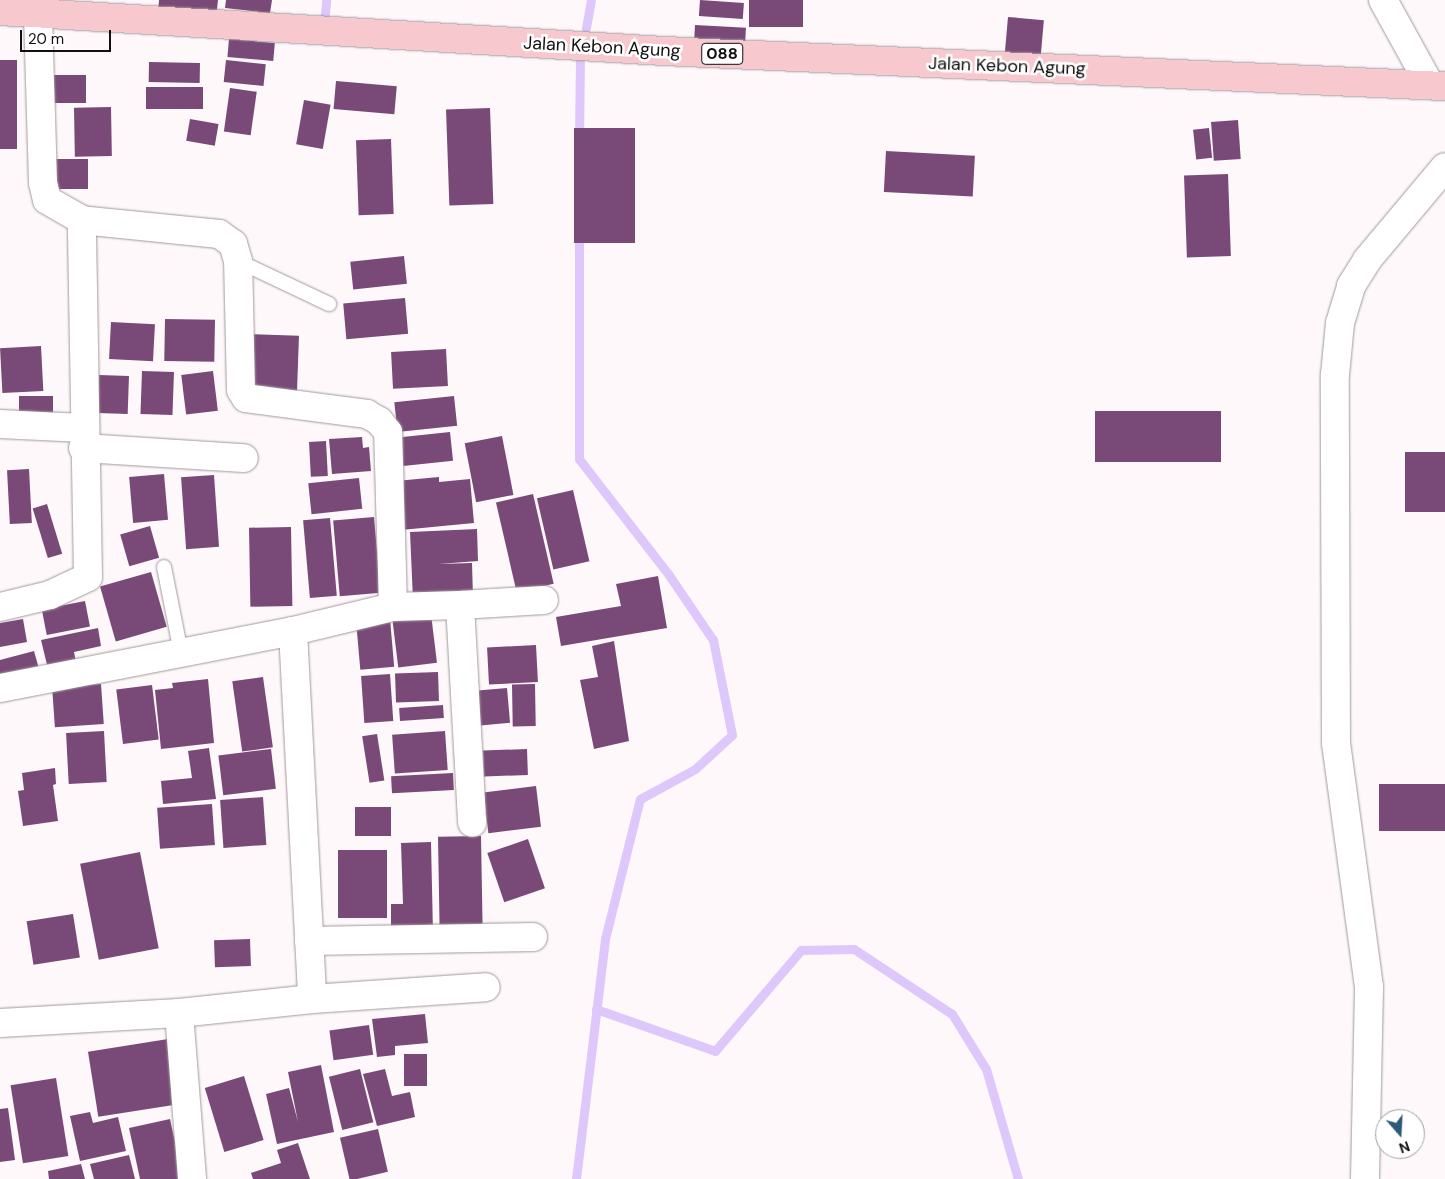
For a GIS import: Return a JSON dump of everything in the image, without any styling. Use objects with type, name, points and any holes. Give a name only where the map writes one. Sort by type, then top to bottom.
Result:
[{"type":"main road","name":"Jalan Kebon Agung","points":[[0,11],[664,51],[1438,85]]},
{"type":"street","points":[[1383,0],[1438,85]]},
{"type":"street","points":[[38,13],[43,183],[47,200],[82,220],[219,234],[233,244],[238,261],[241,390],[246,398],[366,414],[380,420],[388,432],[393,607]]},
{"type":"street","points":[[1365,1179],[1369,987],[1336,743],[1335,375],[1340,323],[1350,286],[1367,260],[1445,166]]},
{"type":"street","points":[[0,607],[50,595],[88,577],[83,438],[82,220]]},
{"type":"street","points":[[0,424],[83,438],[244,458]]},
{"type":"street","points":[[0,688],[293,631],[393,607],[544,600]]},
{"type":"street","points":[[460,605],[472,823]]},
{"type":"street","points":[[293,631],[312,999]]},
{"type":"street","points":[[309,941],[532,937]]},
{"type":"street","points":[[0,1023],[179,1013],[312,999],[486,988]]},
{"type":"street","points":[[179,1013],[192,1179]]},
{"type":"lane","points":[[238,261],[329,304]]},
{"type":"lane","points":[[164,566],[181,652]]},
{"type":"building","points":[[159,0],[218,0],[216,18],[158,12]]},
{"type":"building","points":[[226,0],[272,0],[270,13],[225,8]]},
{"type":"building","points":[[700,0],[744,3],[743,19],[699,16]]},
{"type":"building","points":[[749,0],[803,0],[803,27],[749,27]]},
{"type":"building","points":[[1008,17],[1044,20],[1041,56],[1005,53]]},
{"type":"building","points":[[695,25],[746,28],[745,54],[694,51]]},
{"type":"building","points":[[229,39],[275,43],[273,61],[227,57]]},
{"type":"building","points":[[0,60],[17,60],[17,149],[0,149]]},
{"type":"building","points":[[226,60],[266,64],[263,86],[224,82]]},
{"type":"building","points":[[149,62],[200,63],[200,83],[149,82]]},
{"type":"building","points":[[48,75],[86,75],[86,103],[48,103]]},
{"type":"building","points":[[336,81],[397,86],[394,114],[334,109]]},
{"type":"building","points":[[146,87],[203,87],[203,109],[146,109]]},
{"type":"building","points":[[230,88],[257,92],[251,135],[224,132]]},
{"type":"building","points":[[304,100],[331,105],[323,149],[296,144]]},
{"type":"building","points":[[111,107],[112,156],[75,157],[74,108]]},
{"type":"building","points":[[490,108],[493,204],[449,205],[446,110]]},
{"type":"building","points":[[190,119],[219,124],[215,146],[186,141]]},
{"type":"building","points":[[1238,120],[1241,159],[1214,161],[1211,122]]},
{"type":"building","points":[[574,128],[635,128],[635,243],[574,243]]},
{"type":"building","points":[[1209,128],[1212,158],[1196,160],[1193,130]]},
{"type":"building","points":[[391,139],[394,214],[359,215],[356,140]]},
{"type":"building","points":[[886,151],[975,156],[973,197],[884,192]]},
{"type":"building","points":[[47,159],[88,159],[88,189],[47,189]]},
{"type":"building","points":[[1228,174],[1231,256],[1187,257],[1184,176]]},
{"type":"building","points":[[404,256],[407,284],[353,289],[350,262]]},
{"type":"building","points":[[405,298],[408,334],[346,339],[343,303]]},
{"type":"building","points":[[165,319],[215,320],[214,362],[164,361]]},
{"type":"building","points":[[111,322],[155,324],[153,361],[109,359]]},
{"type":"building","points":[[249,334],[299,336],[297,397],[247,395]]},
{"type":"building","points":[[41,346],[43,391],[2,393],[0,348]]},
{"type":"building","points":[[446,349],[448,386],[393,389],[391,352]]},
{"type":"building","points":[[142,371],[174,372],[172,415],[140,414]]},
{"type":"building","points":[[213,371],[218,411],[186,415],[181,375]]},
{"type":"building","points":[[99,375],[129,376],[128,414],[98,413]]},
{"type":"building","points":[[19,396],[53,396],[53,414],[19,414]]},
{"type":"building","points":[[454,396],[457,426],[397,432],[394,402]]},
{"type":"building","points":[[1095,411],[1221,411],[1221,462],[1095,462]]},
{"type":"building","points":[[450,432],[453,461],[403,466],[400,437]]},
{"type":"building","points":[[502,436],[513,495],[476,502],[465,443]]},
{"type":"building","points":[[362,437],[363,448],[369,447],[371,471],[332,474],[329,439]]},
{"type":"building","points":[[326,441],[328,476],[311,477],[309,442]]},
{"type":"building","points":[[1405,452],[1445,452],[1445,512],[1405,512]]},
{"type":"building","points":[[29,469],[32,523],[10,524],[7,470]]},
{"type":"building","points":[[164,474],[168,520],[133,523],[129,477]]},
{"type":"building","points":[[214,475],[219,547],[186,549],[181,477]]},
{"type":"building","points":[[439,477],[439,482],[470,479],[474,523],[401,530],[396,481]]},
{"type":"building","points":[[359,478],[362,509],[312,514],[308,483]]},
{"type":"building","points":[[573,490],[589,561],[553,569],[537,498]]},
{"type":"building","points":[[533,494],[554,584],[517,592],[496,503]]},
{"type":"building","points":[[47,504],[62,554],[48,558],[33,508]]},
{"type":"building","points":[[374,517],[381,593],[340,596],[333,521]]},
{"type":"building","points":[[330,518],[337,596],[310,598],[303,520]]},
{"type":"building","points":[[150,526],[159,558],[129,566],[120,535]]},
{"type":"building","points":[[291,527],[292,606],[250,607],[249,528]]},
{"type":"building","points":[[477,529],[478,561],[438,564],[472,563],[473,597],[413,600],[410,532]]},
{"type":"building","points":[[151,572],[167,627],[116,641],[100,587]]},
{"type":"building","points":[[658,576],[667,628],[561,646],[556,617],[621,606],[616,584]]},
{"type":"building","points":[[85,601],[90,627],[47,635],[42,609]]},
{"type":"building","points":[[431,614],[437,663],[398,667],[392,619]]},
{"type":"building","points":[[23,619],[27,642],[0,647],[0,623]]},
{"type":"building","points":[[390,619],[394,667],[360,670],[356,622]]},
{"type":"building","points":[[98,628],[101,646],[74,652],[77,667],[49,673],[41,640]]},
{"type":"building","points":[[614,641],[629,741],[594,749],[580,680],[598,677],[592,646]]},
{"type":"building","points":[[536,645],[538,682],[489,685],[487,648]]},
{"type":"building","points":[[34,651],[41,676],[0,686],[0,660]]},
{"type":"building","points":[[438,672],[439,701],[396,702],[395,674]]},
{"type":"building","points":[[390,674],[393,721],[364,723],[361,676]]},
{"type":"building","points":[[263,677],[273,747],[242,752],[232,681]]},
{"type":"building","points":[[208,679],[214,743],[161,749],[155,690],[173,688],[172,683]]},
{"type":"building","points":[[101,684],[104,724],[55,727],[52,687]]},
{"type":"building","points":[[512,684],[535,684],[536,726],[513,726]]},
{"type":"building","points":[[152,685],[159,740],[123,744],[116,689]]},
{"type":"building","points":[[507,688],[510,723],[472,726],[469,691]]},
{"type":"building","points":[[443,705],[444,718],[400,721],[399,708]]},
{"type":"building","points":[[104,731],[107,782],[69,784],[66,733]]},
{"type":"building","points":[[445,731],[448,770],[395,774],[392,735]]},
{"type":"building","points":[[377,734],[384,780],[370,783],[362,736]]},
{"type":"building","points":[[209,748],[216,799],[163,804],[161,781],[192,778],[188,751]]},
{"type":"building","points":[[271,749],[276,789],[223,795],[218,755]]},
{"type":"building","points":[[527,749],[528,775],[484,777],[483,751]]},
{"type":"building","points":[[55,768],[56,784],[53,785],[58,821],[23,826],[18,791],[24,790],[22,773]]},
{"type":"building","points":[[453,773],[454,790],[392,793],[391,776]]},
{"type":"building","points":[[1379,784],[1445,784],[1445,831],[1379,831]]},
{"type":"building","points":[[536,786],[541,827],[488,833],[483,792]]},
{"type":"building","points":[[263,797],[266,845],[223,848],[220,800]]},
{"type":"building","points":[[212,804],[215,845],[160,849],[157,808]]},
{"type":"building","points":[[355,807],[391,807],[391,836],[355,836]]},
{"type":"building","points":[[481,836],[483,931],[440,932],[438,837]]},
{"type":"building","points":[[528,839],[545,888],[504,902],[487,853]]},
{"type":"building","points":[[431,842],[433,933],[391,934],[391,904],[403,904],[401,843]]},
{"type":"building","points":[[338,850],[387,850],[387,918],[338,918]]},
{"type":"building","points":[[140,852],[159,948],[99,960],[80,864]]},
{"type":"building","points":[[73,914],[80,957],[33,965],[27,921]]},
{"type":"building","points":[[250,939],[251,966],[215,967],[214,940]]},
{"type":"building","points":[[425,1014],[428,1043],[395,1046],[395,1055],[377,1057],[372,1019]]},
{"type":"building","points":[[369,1025],[373,1055],[334,1060],[329,1031]]},
{"type":"building","points":[[168,1039],[178,1104],[98,1117],[88,1052]]},
{"type":"building","points":[[404,1054],[427,1054],[427,1086],[404,1086]]},
{"type":"building","points":[[321,1065],[334,1132],[277,1144],[266,1094],[289,1088],[298,1122],[288,1072]]},
{"type":"building","points":[[360,1069],[373,1122],[342,1130],[329,1077]]},
{"type":"building","points":[[385,1069],[392,1096],[410,1092],[415,1117],[377,1126],[363,1074]]},
{"type":"building","points":[[244,1076],[264,1140],[224,1152],[205,1088]]},
{"type":"building","points":[[56,1078],[68,1156],[23,1163],[11,1085]]},
{"type":"building","points":[[8,1108],[15,1160],[0,1162],[0,1109]]},
{"type":"building","points":[[90,1112],[93,1123],[118,1117],[126,1151],[80,1161],[70,1116]]},
{"type":"building","points":[[170,1119],[183,1179],[140,1179],[129,1128]]},
{"type":"building","points":[[378,1129],[388,1172],[350,1179],[340,1138]]},
{"type":"building","points":[[298,1143],[310,1179],[253,1179],[251,1173],[281,1163],[277,1150]]},
{"type":"building","points":[[129,1155],[135,1179],[94,1179],[90,1164]]},
{"type":"building","points":[[81,1164],[85,1179],[49,1179],[48,1171]]},
{"type":"waterway","points":[[324,25],[326,0]]},
{"type":"waterway","points":[[586,28],[591,0]]},
{"type":"waterway","points":[[579,139],[580,54]]},
{"type":"waterway","points":[[576,1179],[605,939],[640,799],[695,769],[732,735],[713,640],[669,575],[579,459],[579,232]]},
{"type":"waterway","points":[[596,1009],[715,1051],[801,950],[854,949],[952,1014],[986,1069],[1018,1179]]}]
